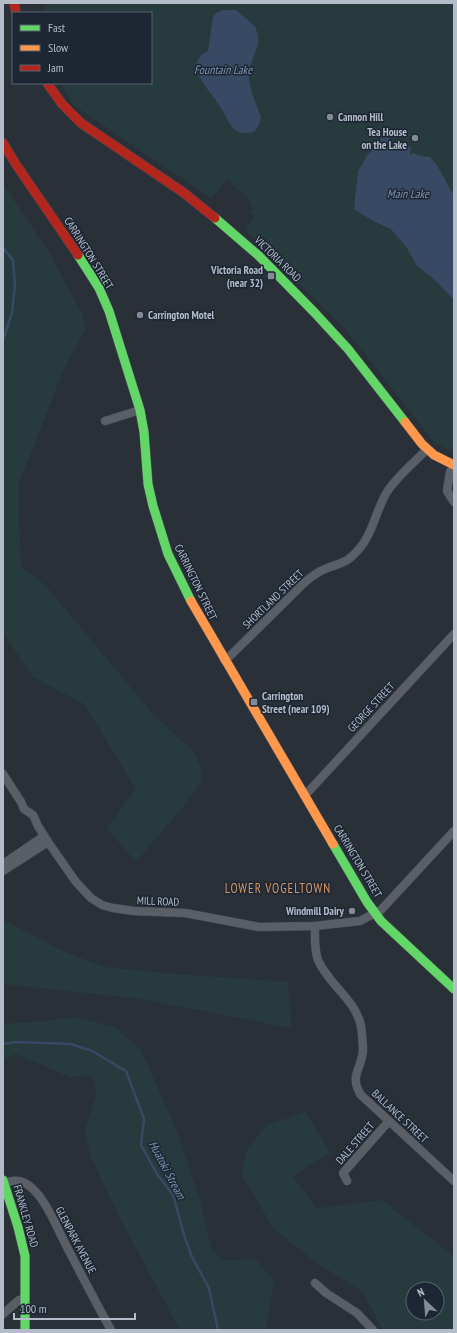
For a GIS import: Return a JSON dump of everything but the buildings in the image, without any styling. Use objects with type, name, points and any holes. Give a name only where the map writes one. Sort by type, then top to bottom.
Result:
[{"type":"main road","name":"VICTORIA ROAD","points":[[48,84],[67,111],[81,123],[184,193],[259,256],[348,349],[427,449],[444,461],[454,465]]},
{"type":"main road","name":"CARRINGTON STREET","points":[[3,143],[99,288],[109,311],[140,410],[144,432],[148,484],[153,506],[168,554],[181,583],[224,660],[358,887],[376,914],[388,928],[454,989]]},
{"type":"main road","name":"FRANKLEY ROAD","points":[[4,1181],[25,1256],[25,1330]]},
{"type":"street","points":[[106,421],[140,410]]},
{"type":"street","name":"SHORTLAND STREET","points":[[224,660],[230,656],[304,582],[314,574],[340,564],[350,558],[371,532],[387,492],[427,449]]},
{"type":"street","name":"VICTORIA ROAD","points":[[454,465],[450,472],[452,484],[447,491],[454,502]]},
{"type":"street","name":"GEORGE STREET","points":[[304,794],[309,791],[454,634]]},
{"type":"street","name":"MILL ROAD","points":[[3,774],[24,809],[33,816],[46,839],[76,882],[91,898],[102,904],[113,908],[134,911],[185,913],[259,927],[315,926],[360,922],[376,914]]},
{"type":"street","points":[[376,914],[454,831]]},
{"type":"street","points":[[3,864],[46,839]]},
{"type":"street","points":[[3,871],[46,839]]},
{"type":"street","name":"BALLANCE STREET","points":[[315,926],[315,946],[317,958],[332,982],[352,1006],[358,1016],[361,1026],[363,1050],[356,1074],[356,1087],[361,1095],[454,1182]]},
{"type":"street","name":"DALE STREET","points":[[347,1181],[343,1173],[389,1121]]},
{"type":"street","name":"GLENPARK AVENUE","points":[[4,1181],[18,1180],[25,1183],[42,1200],[111,1330]]},
{"type":"street","points":[[315,1283],[326,1293],[357,1313],[373,1330]]},
{"type":"street","points":[[3,1314],[19,1300],[25,1299]]},
{"type":"green space","points":[[49,3],[454,3],[454,453],[434,442],[345,329],[244,229],[255,216],[250,212],[253,209],[249,200],[227,179],[211,198],[73,105],[61,84],[152,84],[152,12],[42,12]]},
{"type":"green space","points":[[3,184],[50,254],[81,312],[86,329],[65,366],[18,486],[21,566],[45,585],[152,713],[194,752],[202,771],[201,783],[136,862],[107,828],[136,789],[84,704],[33,677],[3,633]]},
{"type":"green space","points":[[3,920],[65,952],[105,967],[288,982],[291,1028],[140,999],[3,984]]},
{"type":"green space","points":[[75,1017],[115,1027],[141,1050],[176,1129],[200,1200],[211,1248],[222,1260],[255,1259],[274,1280],[266,1330],[180,1330],[123,1224],[91,1158],[85,1129],[97,1095],[92,1075],[70,1077],[16,1054],[3,1060],[3,1025]]},
{"type":"green space","points":[[305,1112],[331,1153],[307,1166],[293,1177],[317,1208],[382,1200],[452,1255],[454,1258],[454,1330],[383,1330],[363,1292],[314,1261],[274,1229],[241,1174],[247,1149],[267,1125]]},
{"type":"water","name":"Fountain Lake","points":[[223,10],[236,10],[255,26],[258,35],[258,45],[248,72],[251,91],[261,117],[259,125],[254,132],[241,133],[232,127],[219,105],[204,85],[197,70],[197,63],[200,56],[208,51],[213,17],[216,13]]},
{"type":"water","name":"Main Lake","points":[[388,134],[391,142],[411,147],[410,155],[414,153],[420,156],[430,157],[438,167],[454,196],[454,300],[435,280],[417,266],[407,248],[391,229],[373,221],[354,209],[358,171],[367,156],[380,142],[381,138]]},
{"type":"waterway","name":"Huatoki Stream","points":[[3,248],[13,260],[15,285],[12,313],[3,340]]},
{"type":"waterway","name":"Huatoki Stream","points":[[3,1044],[17,1042],[71,1044],[92,1051],[126,1071],[144,1119],[141,1145],[157,1174],[173,1195],[184,1235],[192,1257],[209,1288],[218,1330]]},
{"type":"traffic: fast","points":[[215,218],[259,256],[314,312],[348,349],[405,422]]},
{"type":"traffic: fast","points":[[78,255],[99,288],[109,311],[140,410],[144,432],[148,484],[153,506],[168,554],[191,601]]},
{"type":"traffic: fast","points":[[333,844],[367,902],[381,921],[454,989]]},
{"type":"traffic: fast","points":[[3,1180],[18,1227],[25,1256],[25,1330]]},
{"type":"traffic: slow","points":[[405,422],[422,444],[434,455],[454,465]]},
{"type":"traffic: slow","points":[[191,601],[333,844]]},
{"type":"traffic: jam","points":[[14,3],[16,12]]},
{"type":"traffic: jam","points":[[48,84],[62,104],[81,123],[184,193],[215,218]]},
{"type":"traffic: jam","points":[[3,143],[78,255]]},
{"type":"place","name":"Cannon Hill","points":[[330,117]]},
{"type":"place","name":"Tea House on the Lake","points":[[415,138]]},
{"type":"place","name":"Victoria Road (near 32)","points":[[271,276]]},
{"type":"place","name":"Carrington Motel","points":[[140,315]]},
{"type":"place","name":"Carrington Street (near 109)","points":[[254,702]]},
{"type":"place","name":"Windmill Dairy","points":[[352,911]]},
{"type":"district","name":"LOWER VOGELTOWN","points":[[278,888]]}]
